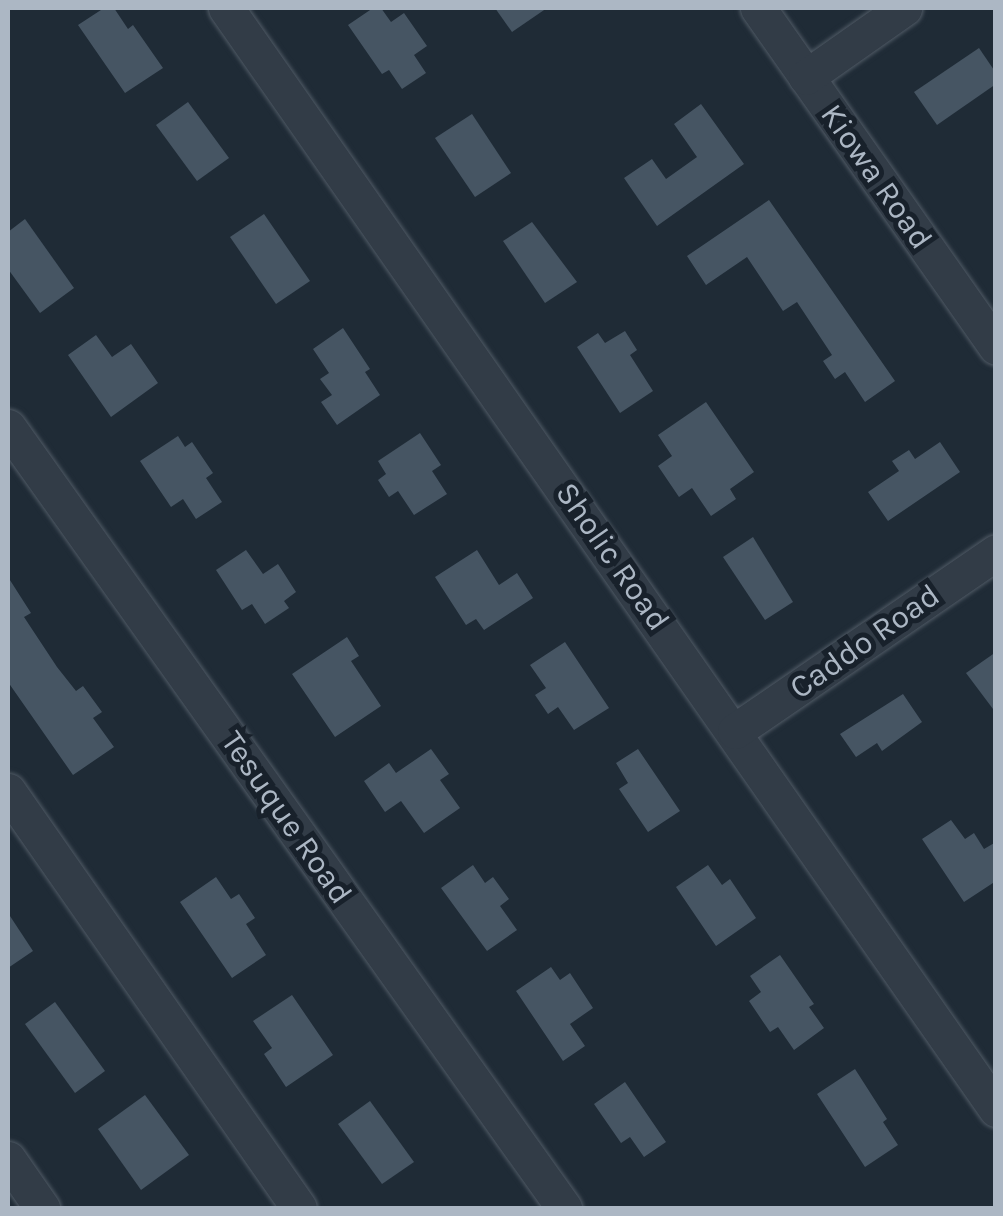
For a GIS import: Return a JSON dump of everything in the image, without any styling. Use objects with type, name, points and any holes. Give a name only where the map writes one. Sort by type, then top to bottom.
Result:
[{"type":"street","name":"Sholic Road","points":[[226,8],[996,1109]]},
{"type":"street","name":"Kiowa Road","points":[[758,8],[996,347]]},
{"type":"street","points":[[806,77],[904,8]]},
{"type":"street","name":"Tesuque Road","points":[[8,426],[564,1208]]},
{"type":"street","name":"Caddo Road","points":[[735,732],[996,552]]},
{"type":"street","points":[[8,791],[299,1208]]},
{"type":"street","points":[[8,1159],[42,1208]]},
{"type":"building","points":[[104,8],[114,8],[128,29],[133,25],[163,68],[125,93],[78,25]]},
{"type":"building","points":[[373,8],[381,8],[391,22],[404,13],[427,46],[414,55],[426,73],[402,89],[389,70],[382,74],[348,25]]},
{"type":"building","points":[[495,8],[547,8],[512,32]]},
{"type":"building","points":[[979,48],[996,73],[996,84],[937,125],[914,92]]},
{"type":"building","points":[[188,102],[229,158],[197,181],[156,125]]},
{"type":"building","points":[[701,104],[744,164],[657,226],[624,178],[652,159],[666,179],[697,157],[674,124]]},
{"type":"building","points":[[472,114],[511,173],[475,197],[435,138]]},
{"type":"building","points":[[769,200],[895,381],[865,402],[845,372],[835,379],[823,361],[832,355],[797,302],[783,311],[747,257],[706,285],[687,256]]},
{"type":"building","points":[[264,214],[310,281],[276,304],[230,237]]},
{"type":"building","points":[[25,219],[74,288],[40,313],[8,269],[8,232]]},
{"type":"building","points":[[532,222],[577,282],[545,303],[503,241]]},
{"type":"building","points":[[343,328],[370,369],[365,372],[380,395],[337,425],[321,402],[332,395],[320,379],[329,373],[313,349]]},
{"type":"building","points":[[625,331],[637,350],[630,355],[653,391],[620,413],[577,347],[598,333],[605,343]]},
{"type":"building","points":[[96,335],[112,357],[131,344],[158,383],[111,417],[68,355]]},
{"type":"building","points":[[706,402],[754,472],[730,489],[736,499],[711,516],[692,488],[679,497],[658,466],[672,456],[658,435]]},
{"type":"building","points":[[420,433],[441,465],[432,471],[447,494],[414,515],[398,491],[389,497],[378,480],[386,474],[378,461]]},
{"type":"building","points":[[178,436],[185,447],[192,442],[213,473],[206,478],[222,502],[196,519],[183,499],[171,507],[140,461]]},
{"type":"building","points":[[940,442],[960,472],[888,521],[868,492],[899,471],[892,461],[909,450],[915,459]]},
{"type":"building","points":[[753,537],[793,602],[765,620],[723,557]]},
{"type":"building","points":[[246,550],[263,574],[278,564],[296,592],[284,601],[289,608],[265,624],[252,604],[242,610],[216,570]]},
{"type":"building","points":[[477,550],[499,585],[517,573],[533,598],[484,630],[476,619],[466,625],[435,577]]},
{"type":"building","points":[[8,577],[31,613],[24,617],[57,667],[76,691],[83,686],[102,712],[93,718],[114,747],[73,775],[8,682]]},
{"type":"building","points":[[347,637],[359,656],[351,661],[381,706],[335,737],[292,674]]},
{"type":"building","points":[[565,642],[609,708],[574,730],[558,707],[548,714],[535,695],[546,688],[530,665]]},
{"type":"building","points":[[996,652],[996,713],[966,673]]},
{"type":"building","points":[[903,694],[922,722],[882,751],[877,743],[856,757],[840,734]]},
{"type":"building","points":[[431,749],[449,774],[440,780],[460,808],[424,833],[401,801],[385,812],[364,781],[389,763],[396,773]]},
{"type":"building","points":[[638,749],[680,811],[648,832],[619,789],[628,783],[616,763]]},
{"type":"building","points":[[951,820],[965,839],[974,833],[984,849],[996,842],[996,881],[964,902],[922,839]]},
{"type":"building","points":[[473,865],[485,883],[493,877],[509,899],[500,906],[517,930],[487,951],[441,888]]},
{"type":"building","points":[[708,865],[722,885],[730,879],[756,918],[716,946],[676,887]]},
{"type":"building","points":[[216,877],[231,899],[239,894],[255,918],[246,924],[266,955],[232,978],[180,902]]},
{"type":"building","points":[[8,913],[33,951],[8,968]]},
{"type":"building","points":[[780,955],[814,1004],[809,1007],[824,1028],[794,1050],[778,1027],[770,1032],[749,1001],[761,992],[750,976]]},
{"type":"building","points":[[551,967],[560,980],[570,973],[593,1008],[570,1024],[585,1046],[563,1061],[516,991]]},
{"type":"building","points":[[292,995],[333,1055],[286,1087],[264,1054],[272,1048],[253,1021]]},
{"type":"building","points":[[55,1002],[105,1071],[75,1093],[25,1024]]},
{"type":"building","points":[[855,1069],[887,1119],[883,1122],[898,1145],[865,1167],[817,1094]]},
{"type":"building","points":[[625,1082],[666,1142],[644,1157],[630,1137],[621,1143],[594,1104]]},
{"type":"building","points":[[145,1095],[189,1155],[141,1190],[98,1129]]},
{"type":"building","points":[[370,1101],[414,1162],[382,1184],[338,1124]]}]
